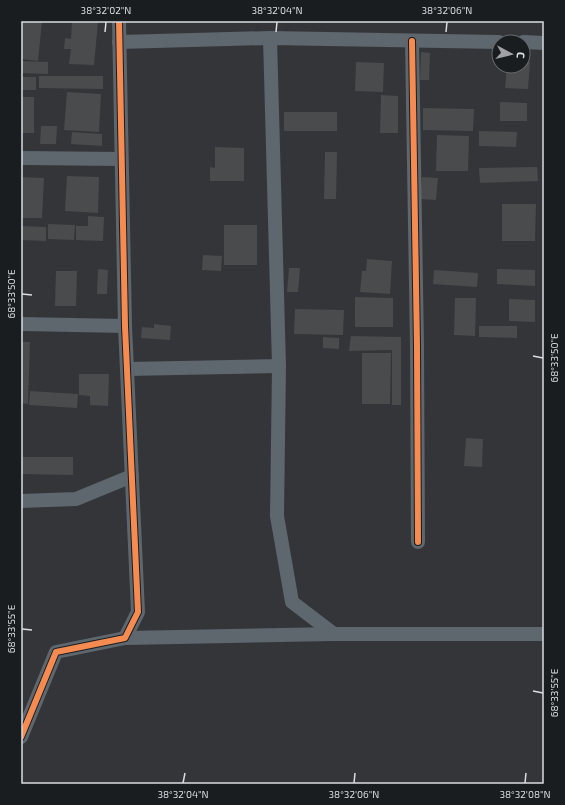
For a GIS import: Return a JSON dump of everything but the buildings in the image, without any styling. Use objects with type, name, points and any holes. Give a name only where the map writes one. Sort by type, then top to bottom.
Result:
[{"type":"street","points":[[119,21],[125,326],[138,612],[124,638]]},
{"type":"street","points":[[119,42],[270,38],[491,42]]},
{"type":"street","points":[[270,38],[279,366],[276,516],[292,602],[334,634]]},
{"type":"street","points":[[412,41],[417,354],[418,542]]},
{"type":"street","points":[[531,42],[544,43]]},
{"type":"street","points":[[21,158],[121,159]]},
{"type":"street","points":[[21,324],[125,326]]},
{"type":"street","points":[[127,370],[279,366]]},
{"type":"street","points":[[21,501],[76,500],[132,476]]},
{"type":"street","points":[[21,737],[56,652],[124,638],[334,634],[544,634]]},
{"type":"cycle path","points":[[21,737],[56,652],[125,638],[138,612],[125,326],[119,21]]},
{"type":"cycle path","points":[[412,41],[417,346],[418,542]]}]
